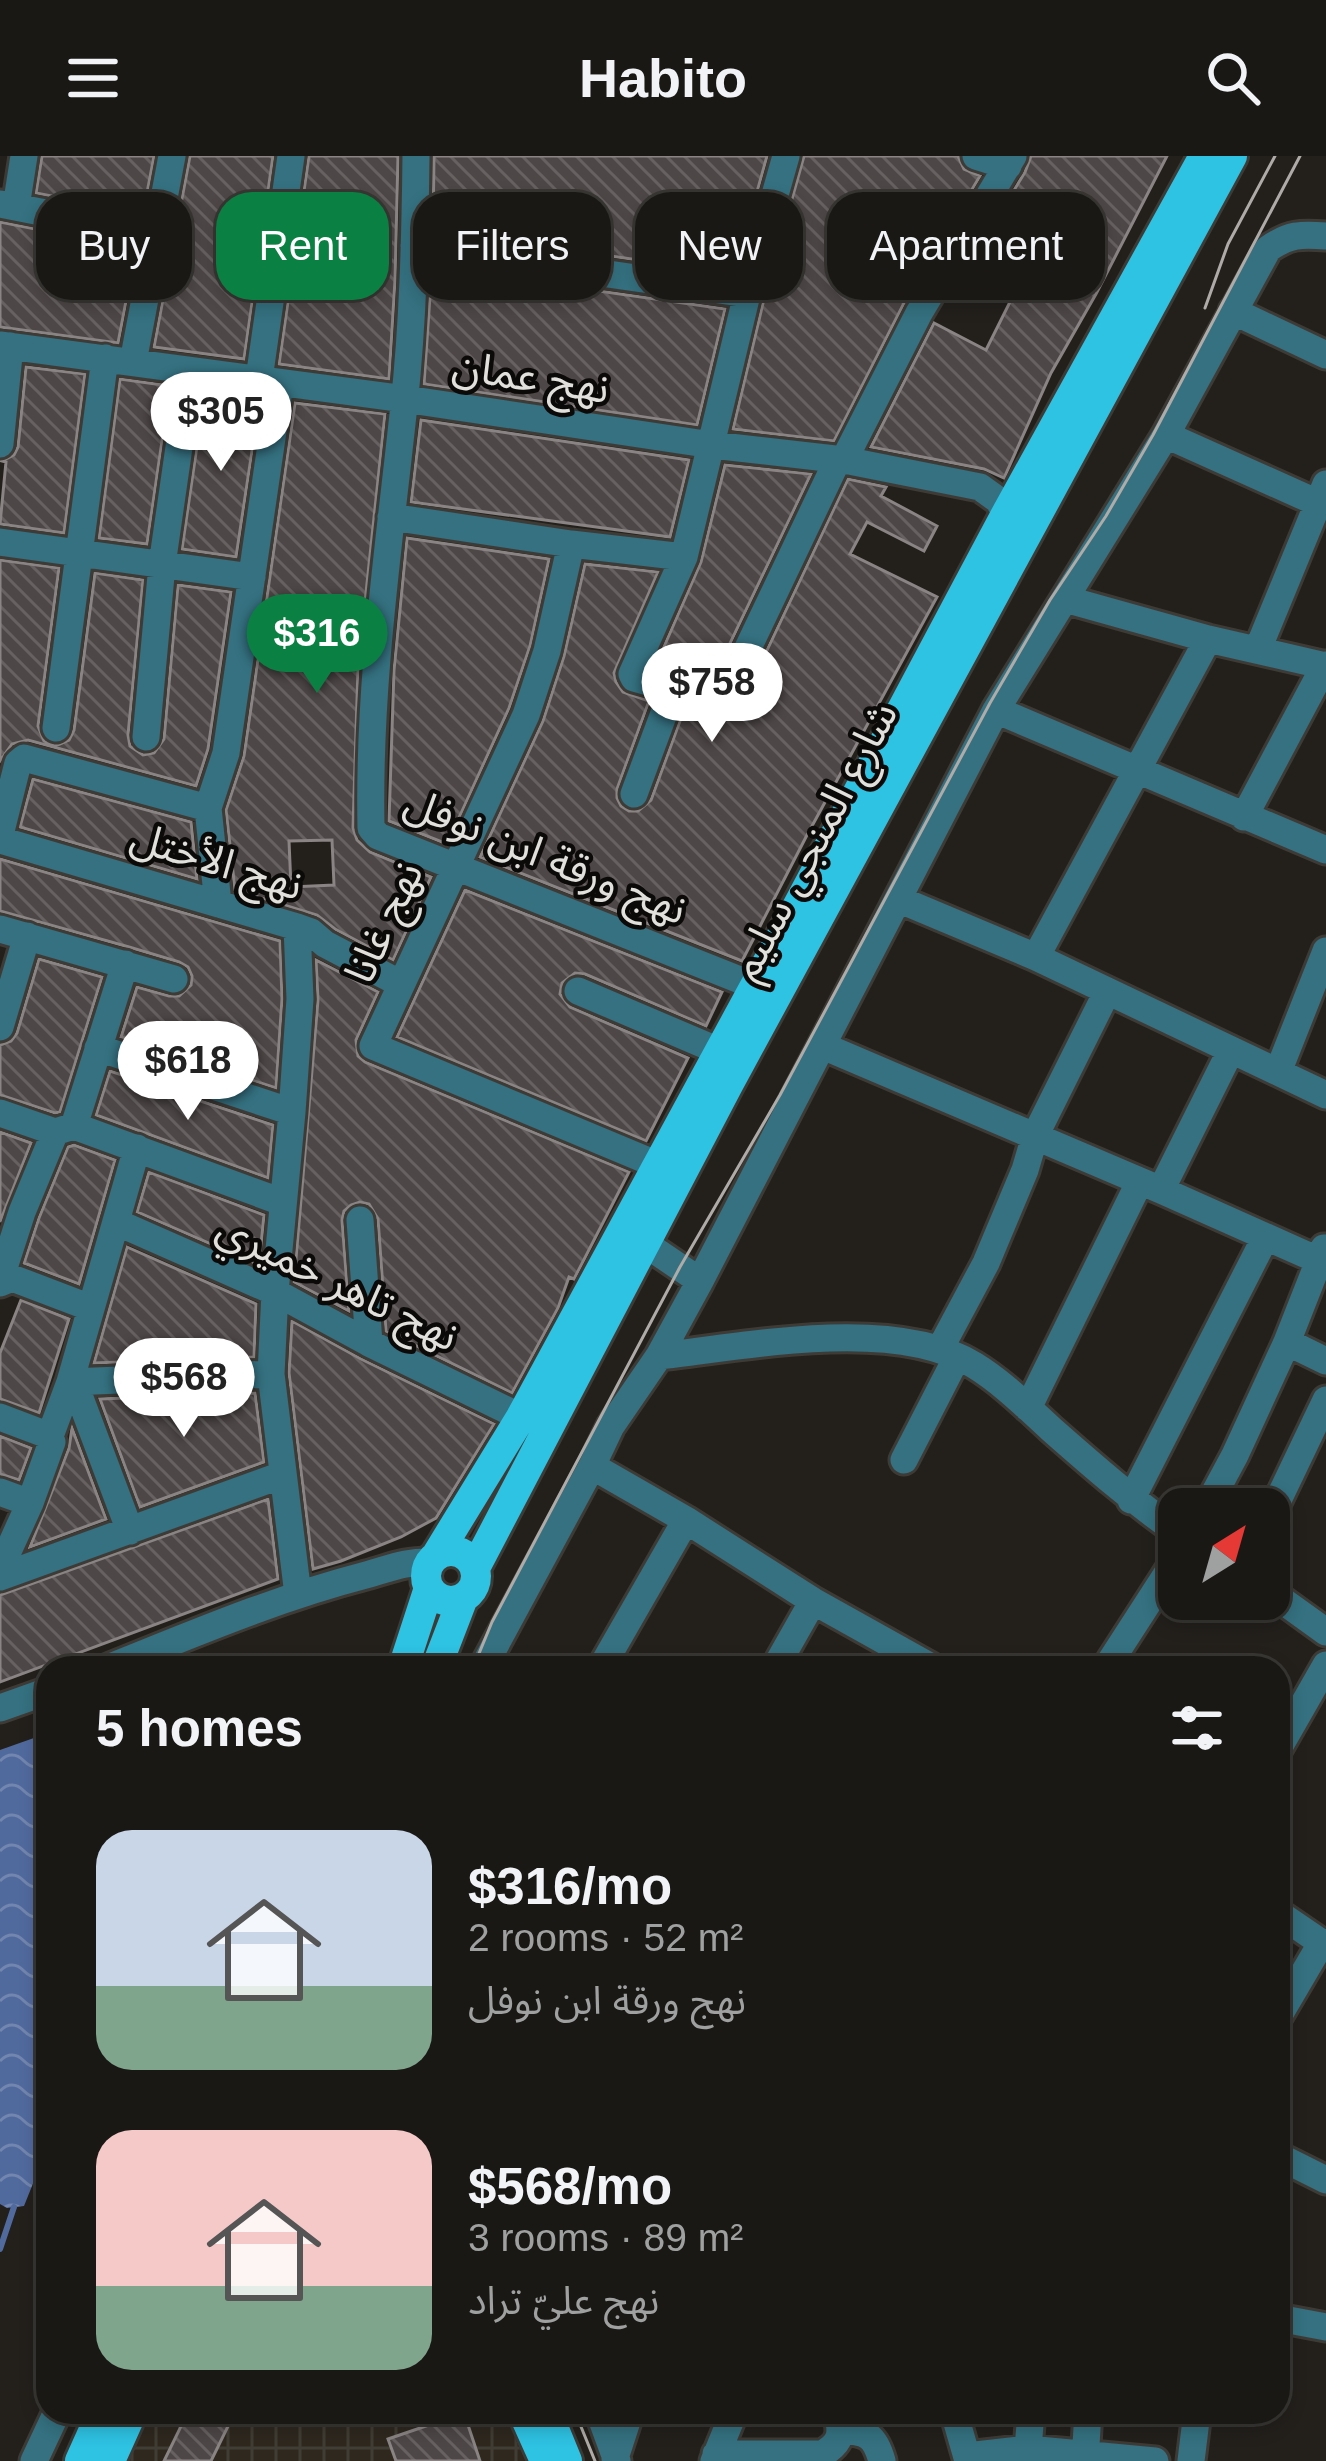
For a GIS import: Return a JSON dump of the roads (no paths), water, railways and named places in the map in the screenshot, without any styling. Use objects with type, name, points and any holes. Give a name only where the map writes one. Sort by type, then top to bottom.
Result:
[{"type":"main road","name":"شارع المنجي سليم","points":[[475,1568],[1204,156]]},
{"type":"main road","name":"شارع المنجي سليم","points":[[406,1656],[430,1572],[521,1417],[755,986],[1014,527],[1232,156]]},
{"type":"main road","points":[[441,1656],[463,1598],[476,1582],[475,1568],[466,1556],[450,1551],[430,1572],[440,1599],[463,1598]]},
{"type":"main road","points":[[80,2461],[97,2424]]},
{"type":"main road","points":[[110,2461],[127,2424]]},
{"type":"main road","points":[[529,2424],[545,2461]]},
{"type":"main road","points":[[552,2424],[567,2461]]},
{"type":"street","points":[[8,206],[24,156]]},
{"type":"street","points":[[165,192],[172,156]]},
{"type":"street","points":[[218,904],[208,808],[226,753],[252,577],[291,156]]},
{"type":"street","name":"نهج ورقة ابن نوفل","points":[[415,192],[416,156]]},
{"type":"street","points":[[776,192],[786,156]]},
{"type":"street","points":[[746,300],[684,557],[632,674],[719,699],[728,692],[919,313],[1011,161],[976,156]]},
{"type":"street","points":[[489,1656],[611,1426],[659,1356],[700,1281],[996,710],[1166,435],[1268,249],[1297,234],[1326,236]]},
{"type":"street","name":"نهج ورقة ابن نوفل","points":[[413,263],[405,399],[373,692],[371,828],[378,836],[755,986]]},
{"type":"street","points":[[56,728],[79,554],[119,360],[137,300]]},
{"type":"street","points":[[1233,311],[1326,355]]},
{"type":"street","points":[[0,444],[5,346]]},
{"type":"street","name":"نهج عمان","points":[[5,346],[841,460],[980,487],[998,500],[1014,527]]},
{"type":"street","points":[[146,737],[163,565],[190,371]]},
{"type":"street","points":[[1166,435],[1322,494],[1258,649]]},
{"type":"street","points":[[391,517],[684,557]]},
{"type":"street","points":[[0,542],[252,577]]},
{"type":"street","name":"نهج غانا","points":[[571,544],[547,651],[526,715],[374,1046],[658,1165]]},
{"type":"street","points":[[1065,599],[1326,666],[1244,817]]},
{"type":"street","points":[[1036,957],[1208,639]]},
{"type":"street","points":[[634,794],[673,689]]},
{"type":"street","points":[[996,710],[1326,850]]},
{"type":"street","points":[[0,837],[17,764],[24,758],[208,808]]},
{"type":"street","name":"نهج الأختل","points":[[0,837],[311,932],[401,984]]},
{"type":"street","points":[[898,899],[1036,957],[1326,1095]]},
{"type":"street","points":[[297,927],[300,999],[271,1374],[298,1595]]},
{"type":"street","points":[[0,1027],[13,933],[174,979]]},
{"type":"street","points":[[1278,1072],[1326,951]]},
{"type":"street","points":[[92,1308],[12,1278],[0,1281],[11,1208],[64,1129],[98,1048],[125,964]]},
{"type":"street","points":[[578,991],[719,1051]]},
{"type":"street","points":[[904,1460],[1025,1171],[1035,1136],[1107,992]]},
{"type":"street","points":[[823,1046],[1265,1238],[1323,1252],[1287,1342],[1217,1488]]},
{"type":"street","points":[[98,1048],[292,1112]]},
{"type":"street","points":[[1028,1408],[1231,1050]]},
{"type":"street","points":[[0,1113],[137,1148],[282,1202]]},
{"type":"street","points":[[0,1573],[72,1382],[137,1148]]},
{"type":"street","points":[[360,1220],[369,1343]]},
{"type":"street","name":"نهج تاهر خميري","points":[[116,1222],[274,1292],[521,1417]]},
{"type":"street","points":[[1130,1500],[1265,1238]]},
{"type":"street","points":[[644,1243],[700,1281]]},
{"type":"street","points":[[659,1356],[841,1339],[890,1340],[948,1353],[998,1383],[1130,1500],[1158,1519]]},
{"type":"street","points":[[1287,1342],[1326,1360]]},
{"type":"street","points":[[72,1382],[271,1374]]},
{"type":"street","points":[[72,1382],[130,1531]]},
{"type":"street","points":[[1284,1488],[1326,1400]]},
{"type":"street","points":[[0,1418],[50,1436]]},
{"type":"street","points":[[592,1466],[912,1656]]},
{"type":"street","points":[[0,1573],[282,1475]]},
{"type":"street","points":[[0,1492],[30,1503]]},
{"type":"street","points":[[608,1656],[686,1520]]},
{"type":"street","points":[[138,1656],[298,1595],[401,1563],[430,1572]]},
{"type":"street","points":[[1114,1656],[1158,1588]]},
{"type":"street","points":[[782,1656],[813,1601]]},
{"type":"street","points":[[1290,1602],[1323,1620]]},
{"type":"street","points":[[1290,1728],[1326,1664]]},
{"type":"street","points":[[0,1708],[36,1695]]},
{"type":"street","points":[[1290,1920],[1324,1944],[1290,1998]]},
{"type":"street","points":[[1290,2167],[1326,2180]]},
{"type":"street","points":[[1290,2320],[1326,2327]]},
{"type":"street","points":[[34,2461],[51,2424]]},
{"type":"street","points":[[602,2424],[616,2460]]},
{"type":"street","points":[[616,2460],[626,2424]]},
{"type":"street","points":[[729,2424],[715,2457],[822,2454],[834,2447],[838,2424]]},
{"type":"street","points":[[844,2424],[870,2436],[882,2461]]},
{"type":"street","points":[[958,2424],[968,2458],[1028,2449],[1155,2461]]},
{"type":"street","points":[[1028,2449],[1030,2424]]},
{"type":"street","points":[[1085,2457],[1087,2424]]},
{"type":"street","points":[[1191,2461],[1196,2424]]},
{"type":"water","points":[[36,1737],[36,2176],[24,2206],[7,2208],[0,2204],[0,1750]]},
{"type":"waterway","points":[[0,2249],[14,2207]]},
{"type":"tram line","points":[[1205,308],[1228,244],[1275,156]]},
{"type":"tram line","points":[[478,1656],[680,1267],[780,1095],[990,703],[1153,435],[1300,156]]},
{"type":"tram line","points":[[580,2424],[595,2461]]}]
